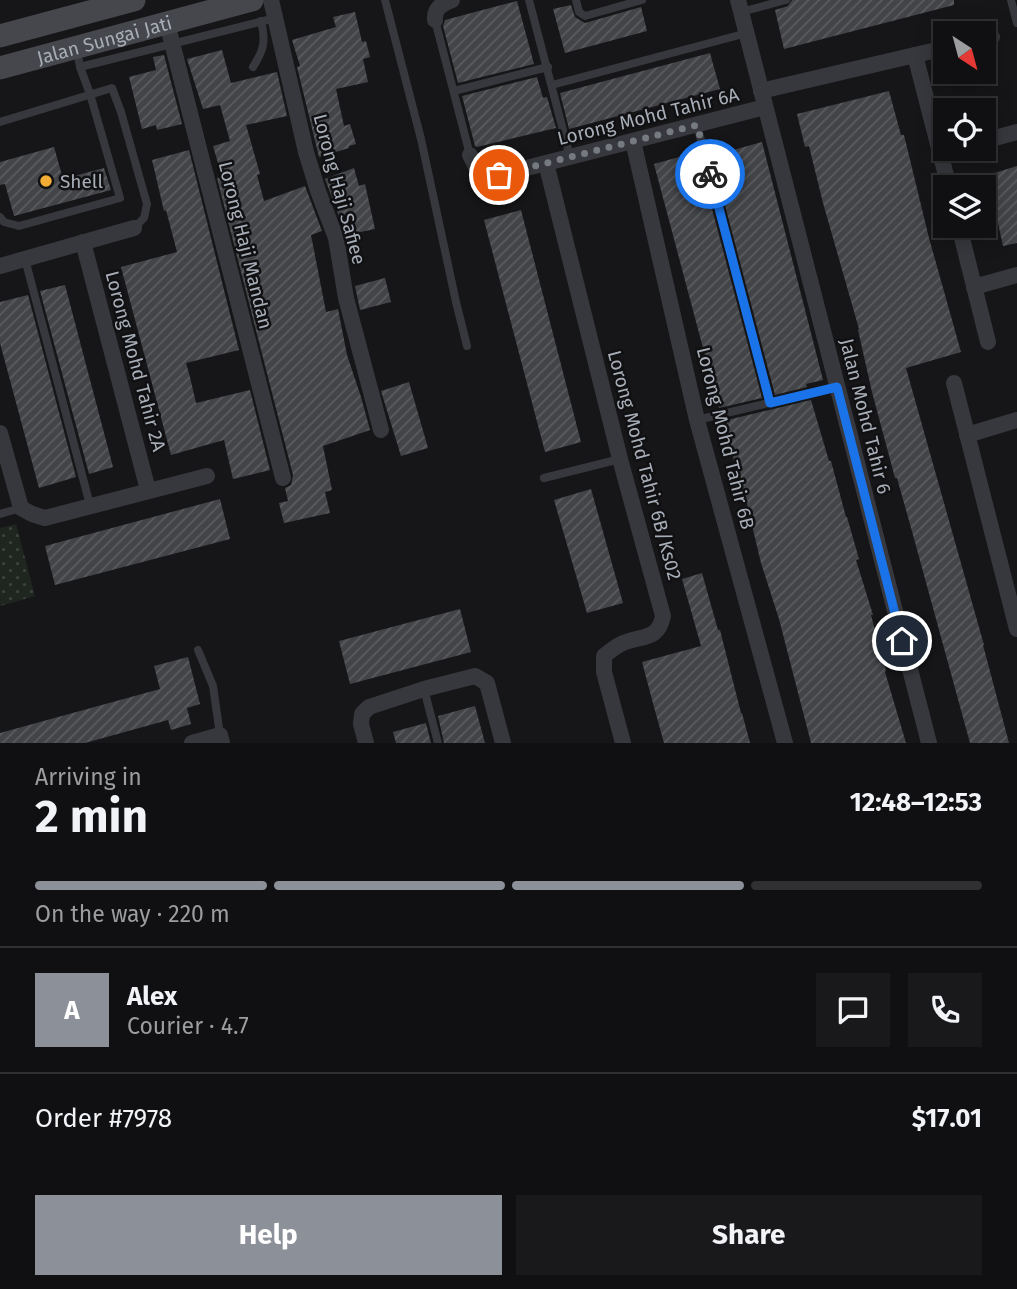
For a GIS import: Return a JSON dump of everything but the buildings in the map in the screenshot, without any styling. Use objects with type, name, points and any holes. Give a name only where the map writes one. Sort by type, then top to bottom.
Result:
[{"type":"main road","name":"Jalan Sungai Jati","points":[[0,36],[134,0]]},
{"type":"main road","name":"Jalan Sungai Jati","points":[[0,68],[78,57],[262,13]]},
{"type":"street","name":"Lorong Haji Safiee","points":[[271,0],[262,13],[335,238],[346,298],[381,430]]},
{"type":"street","points":[[435,20],[437,8],[452,0]]},
{"type":"street","name":"Jalan Mohd Tahir 6","points":[[739,6],[929,743]]},
{"type":"street","name":"Lorong Haji Mandan","points":[[170,33],[283,478]]},
{"type":"street","name":"Lorong Mohd Tahir 6A","points":[[470,155],[480,173],[499,175],[697,125],[763,99],[933,51]]},
{"type":"street","points":[[915,55],[933,107]]},
{"type":"street","points":[[996,138],[1017,132]]},
{"type":"street","name":"Lorong Mohd Tahir 6B","points":[[633,141],[697,420],[785,743]]},
{"type":"street","name":"Lorong Mohd Tahir 6B/Ks02","points":[[546,163],[620,459],[663,616],[653,635],[623,643],[604,656],[604,672],[623,743]]},
{"type":"street","points":[[0,265],[134,228]]},
{"type":"street","points":[[962,238],[988,342]]},
{"type":"street","name":"Lorong Mohd Tahir 2A","points":[[83,242],[148,490]]},
{"type":"street","points":[[974,287],[1017,275]]},
{"type":"street","points":[[954,383],[1017,629]]},
{"type":"street","points":[[967,435],[1017,420]]},
{"type":"street","points":[[0,433],[20,508],[45,518],[207,476]]},
{"type":"street","points":[[366,743],[361,724],[362,714],[369,706],[475,676],[487,684],[503,743]]},
{"type":"street","points":[[192,743],[221,739]]},
{"type":"lane","points":[[385,0],[421,139],[467,346]]},
{"type":"lane","points":[[529,0],[570,157]]},
{"type":"lane","points":[[576,0],[579,12],[585,16],[642,0]]},
{"type":"lane","points":[[739,6],[786,0]]},
{"type":"lane","points":[[1011,0],[1017,23]]},
{"type":"lane","points":[[253,67],[262,54],[264,44],[262,13]]},
{"type":"lane","points":[[435,20],[470,155]]},
{"type":"lane","points":[[552,85],[747,33]]},
{"type":"lane","points":[[0,217],[4,222],[19,226],[120,198],[78,57]]},
{"type":"lane","points":[[454,91],[548,68]]},
{"type":"lane","points":[[0,122],[112,88],[147,204],[144,218],[134,228]]},
{"type":"lane","points":[[697,125],[770,403]]},
{"type":"lane","points":[[25,258],[90,505]]},
{"type":"lane","points":[[697,420],[837,387]]},
{"type":"lane","points":[[544,478],[620,459]]},
{"type":"lane","points":[[0,514],[20,508]]},
{"type":"lane","points":[[198,650],[213,686],[221,739]]},
{"type":"lane","points":[[424,690],[438,743]]},
{"type":"shaded area","points":[[16,524],[35,596],[0,606],[0,528]]},
{"type":"way so far","points":[[499,175],[697,125],[710,174]]},
{"type":"place","name":"Shell","points":[[46,181]]},
{"type":"route","points":[[710,174],[770,403],[837,387],[902,641]]}]
